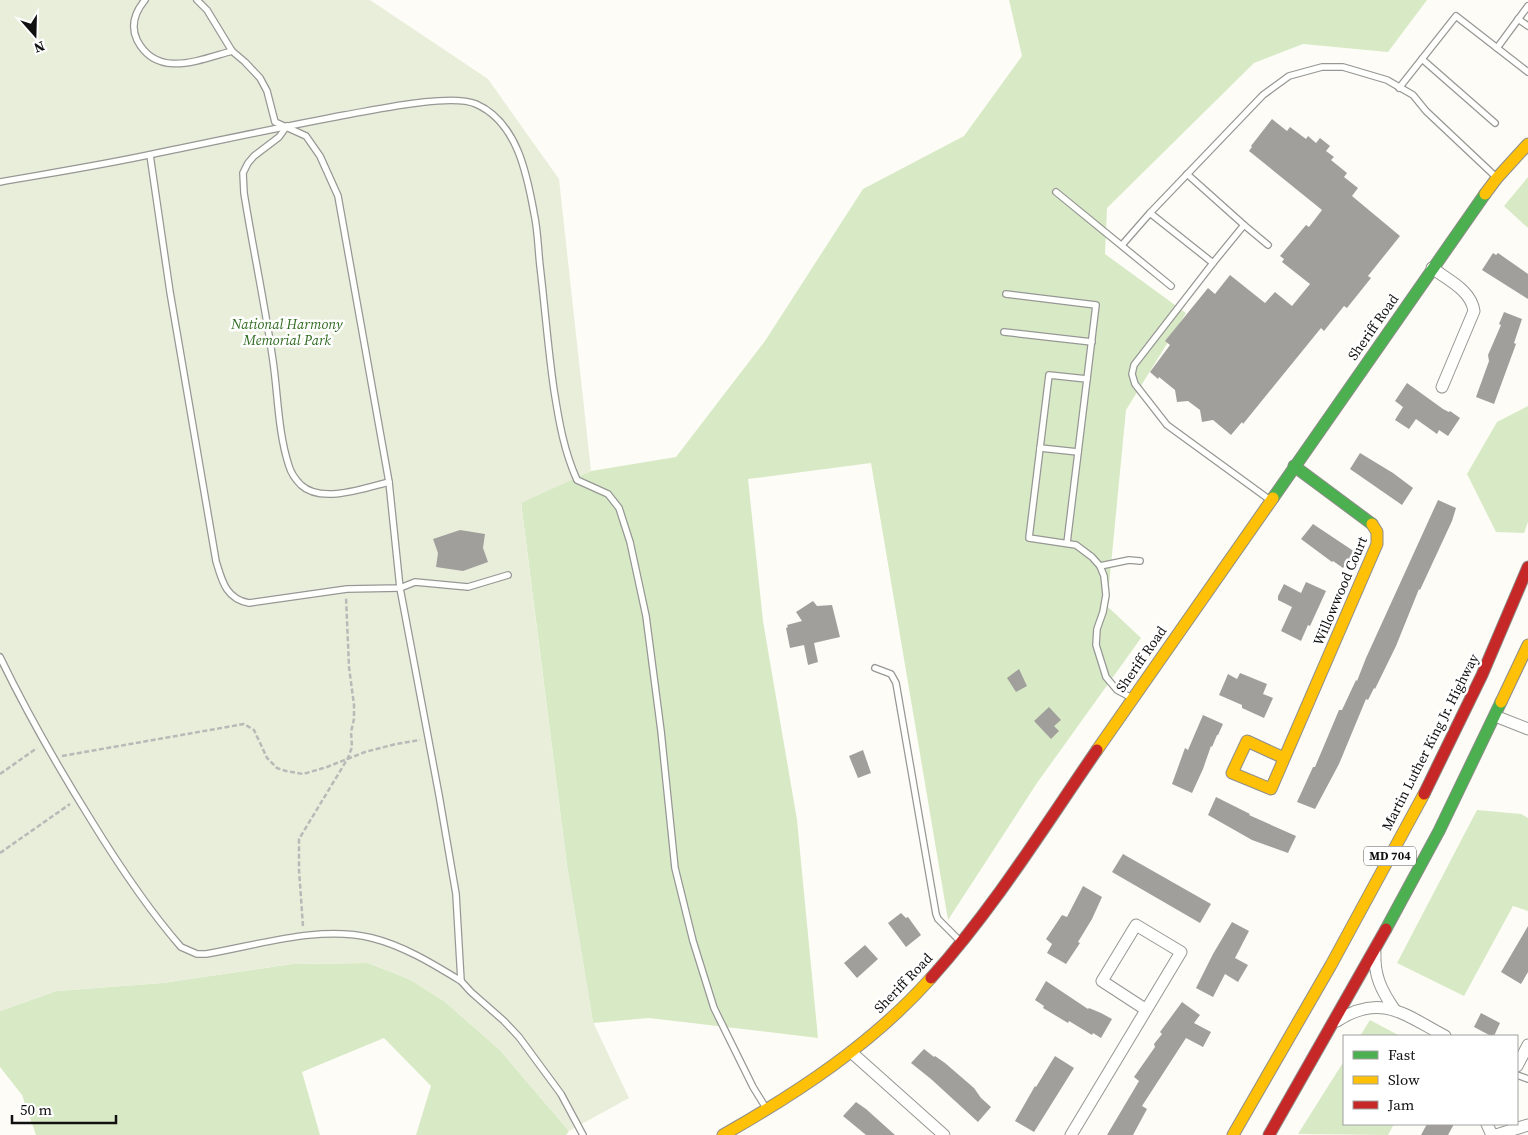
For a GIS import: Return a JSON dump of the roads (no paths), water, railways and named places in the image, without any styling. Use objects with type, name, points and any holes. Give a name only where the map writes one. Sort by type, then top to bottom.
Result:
[{"type":"main road","name":"Sheriff Road","points":[[723,1135],[804,1087],[850,1052],[908,1002],[961,942],[1026,854],[1132,698],[1432,268],[1497,178],[1528,144]]},
{"type":"main road","name":"Willowwood Court","points":[[1284,758],[1246,740],[1232,773],[1271,789],[1379,539],[1373,525],[1294,466]]},
{"type":"main road","name":"Martin Luther King Jr. Highway","points":[[1233,1135],[1346,940],[1431,778],[1482,675],[1528,567]]},
{"type":"main road","name":"MD 704","points":[[1269,1135],[1439,831],[1528,645]]},
{"type":"street","points":[[1432,268],[1464,291],[1471,300],[1474,311],[1442,387]]},
{"type":"street","points":[[1495,716],[1528,729]]},
{"type":"street","points":[[1071,1135],[1180,952],[1136,925],[1102,980],[1145,1009]]},
{"type":"street","points":[[1375,948],[1376,973],[1383,992],[1394,1008]]},
{"type":"street","points":[[1332,1024],[1348,1014],[1368,1007],[1394,1008],[1443,1035]]},
{"type":"street","points":[[1518,1064],[1528,1045]]},
{"type":"street","points":[[850,1052],[944,1135]]},
{"type":"street","points":[[1487,1125],[1490,1133],[1496,1135],[1528,1125]]},
{"type":"lane","points":[[145,0],[135,17],[133,27],[145,52],[153,58],[162,62],[182,64],[232,51]]},
{"type":"lane","points":[[197,0],[208,10],[232,51],[260,78],[267,91],[275,122],[306,136],[320,156],[338,196],[388,482],[400,588],[456,894],[461,981]]},
{"type":"lane","points":[[1497,48],[1528,6]]},
{"type":"lane","points":[[1399,88],[1456,16],[1528,72]]},
{"type":"lane","points":[[1518,19],[1528,26]]},
{"type":"lane","points":[[1422,59],[1495,123]]},
{"type":"lane","points":[[1122,245],[1150,213],[1263,95],[1289,76],[1322,67],[1343,68],[1387,80],[1413,95],[1426,111],[1497,178]]},
{"type":"lane","points":[[0,182],[150,155],[287,126],[390,107],[447,100],[465,100],[479,105],[496,117],[509,131],[524,169],[534,214],[551,364],[561,433],[568,461],[577,480],[608,494],[618,508],[630,542],[639,577],[662,731],[675,868],[692,941],[714,1008],[753,1087],[767,1110]]},
{"type":"lane","points":[[287,126],[278,137],[254,156],[244,173],[244,193],[273,360],[288,464],[302,486],[319,493],[344,492],[388,482]]},
{"type":"lane","points":[[150,155],[170,292],[216,561],[226,588],[232,596],[240,602],[249,604],[347,589],[400,588],[415,582],[468,587],[508,575]]},
{"type":"lane","points":[[1187,174],[1268,245]]},
{"type":"lane","points":[[1056,192],[1171,286]]},
{"type":"lane","points":[[1150,213],[1213,263]]},
{"type":"lane","points":[[1244,225],[1134,365],[1132,374],[1135,384],[1167,425],[1270,500]]},
{"type":"lane","points":[[1006,294],[1096,305],[1067,543]]},
{"type":"lane","points":[[1004,332],[1092,342]]},
{"type":"lane","points":[[1087,379],[1049,375],[1029,538],[1076,545],[1092,557],[1100,566],[1104,576],[1106,595],[1097,629],[1096,646],[1106,677],[1117,690],[1132,698]]},
{"type":"lane","points":[[1040,448],[1078,452]]},
{"type":"lane","points":[[1100,566],[1122,561],[1140,561]]},
{"type":"lane","points":[[0,657],[53,758],[118,864],[181,947],[196,954],[206,954],[304,935],[332,933],[372,938],[419,956],[461,981],[519,1037],[561,1094],[583,1135]]},
{"type":"lane","points":[[875,668],[890,674],[896,683],[936,914],[938,919],[961,942]]},
{"type":"park label","name":"National Harmony Memorial Park","points":[[287,332]]}]
